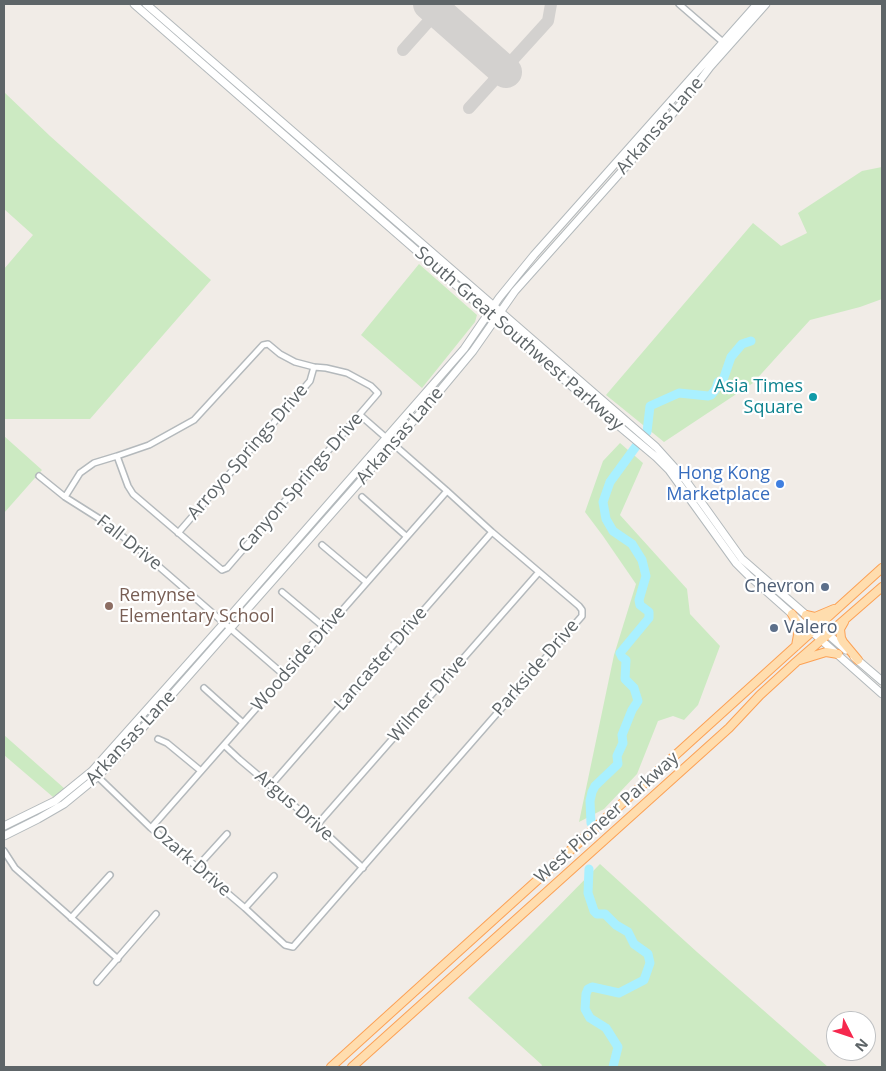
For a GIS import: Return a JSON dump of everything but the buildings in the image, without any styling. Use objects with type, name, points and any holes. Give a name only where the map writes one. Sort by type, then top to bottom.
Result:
[{"type":"main road","name":"South Great Southwest Parkway","points":[[134,4],[421,254],[494,312],[656,447],[684,478],[742,559],[806,615],[816,629]]},
{"type":"main road","name":"South Great Southwest Parkway","points":[[146,4],[359,187],[669,470],[736,563],[792,614],[858,660],[882,681]]},
{"type":"main road","name":"Arkansas Lane","points":[[4,836],[64,804],[97,777],[148,722],[227,626],[494,312],[515,291],[692,91],[756,4]]},
{"type":"main road","name":"Arkansas Lane","points":[[725,45],[766,4]]},
{"type":"main road","points":[[352,195],[359,187]]},
{"type":"main road","points":[[421,254],[426,248]]},
{"type":"main road","name":"Arkansas Lane","points":[[4,826],[55,801],[92,771],[227,626],[438,393],[473,351],[494,312]]},
{"type":"main road","name":"West Pioneer Parkway","points":[[331,1067],[882,568]]},
{"type":"main road","name":"West Pioneer Parkway","points":[[352,1067],[729,728],[760,695],[796,662],[882,587]]},
{"type":"main road","points":[[806,615],[816,616],[842,605]]},
{"type":"main road","points":[[792,614],[797,623],[798,635],[796,646]]},
{"type":"main road","points":[[849,616],[840,629],[841,638],[858,660]]},
{"type":"main road","name":"South Great Southwest Parkway","points":[[825,637],[838,654],[882,694]]},
{"type":"main road","points":[[796,662],[826,652],[838,654]]},
{"type":"street","points":[[679,4],[725,45]]},
{"type":"street","points":[[65,497],[80,473],[94,463],[149,445],[194,420],[263,345],[268,344],[280,354],[295,362],[314,368]]},
{"type":"street","name":"Canyon Springs Drive","points":[[178,533],[222,570],[227,568],[378,393],[371,386],[347,373],[326,368],[314,368]]},
{"type":"street","name":"Arroyo Springs Drive","points":[[178,533],[310,381],[314,368]]},
{"type":"street","name":"Parkside Drive","points":[[293,947],[582,616],[582,610],[579,606],[360,415]]},
{"type":"street","points":[[116,456],[133,494],[178,533]]},
{"type":"street","name":"Fall Drive","points":[[39,476],[65,497],[103,521],[142,551],[284,675]]},
{"type":"street","name":"Woodside Drive","points":[[151,828],[447,491]]},
{"type":"street","points":[[362,497],[406,536]]},
{"type":"street","name":"Lancaster Drive","points":[[271,785],[492,532]]},
{"type":"street","points":[[322,545],[366,582]]},
{"type":"street","name":"Wilmer Drive","points":[[317,825],[539,572]]},
{"type":"street","points":[[282,592],[325,628]]},
{"type":"street","points":[[204,688],[243,723]]},
{"type":"street","points":[[158,739],[167,742],[201,771]]},
{"type":"street","name":"Argus Drive","points":[[224,745],[317,825],[363,868]]},
{"type":"street","name":"Ozark Drive","points":[[92,771],[151,828],[245,908],[285,945],[293,947]]},
{"type":"street","points":[[197,867],[227,834]]},
{"type":"street","points":[[4,851],[15,868],[118,959]]},
{"type":"street","points":[[71,918],[110,875]]},
{"type":"street","points":[[245,908],[274,876]]},
{"type":"street","points":[[97,982],[156,914]]},
{"type":"green space","points":[[4,92],[50,136],[211,280],[90,419],[4,419],[4,269],[33,235],[4,209]]},
{"type":"green space","points":[[882,167],[882,299],[860,307],[810,320],[753,383],[664,442],[606,395],[753,223],[781,246],[807,233],[798,213],[862,171]]},
{"type":"green space","points":[[419,264],[477,315],[475,322],[422,388],[361,335]]},
{"type":"green space","points":[[4,436],[42,470],[4,513]]},
{"type":"green space","points":[[620,443],[643,463],[620,515],[687,589],[690,614],[720,646],[698,705],[684,720],[673,716],[658,721],[637,774],[604,809],[579,822],[614,655],[636,584],[585,512],[603,461]]},
{"type":"green space","points":[[4,735],[65,789],[53,797],[4,755]]},
{"type":"green space","points":[[600,864],[828,1067],[541,1067],[542,1065],[468,998]]},
{"type":"waterway","points":[[647,432],[650,406],[679,393],[711,395],[716,389],[718,382],[723,380],[731,357],[742,344],[751,341]]},
{"type":"waterway","points":[[591,823],[590,801],[592,792],[595,786],[618,764],[617,756],[623,743],[622,735],[632,710],[638,701],[634,688],[625,679],[626,660],[620,653],[649,618],[649,612],[640,605],[639,600],[646,576],[642,560],[632,544],[613,531],[606,519],[603,502],[610,482],[637,445]]},
{"type":"waterway","points":[[589,869],[588,893],[594,911],[597,914],[605,914],[616,925],[628,932],[634,944],[648,954],[650,963],[644,980],[619,993],[592,987],[588,989],[586,994],[585,1009],[590,1018],[606,1028],[618,1047],[613,1067]]},
{"type":"taxiway","points":[[403,50],[444,4]]},
{"type":"taxiway","points":[[469,108],[548,21],[551,4]]},
{"type":"runway","points":[[429,4],[506,72]]},
{"type":"place","name":"Asia Times Square","points":[[813,397]]},
{"type":"place","name":"Hong Kong Marketplace","points":[[780,484]]},
{"type":"place","name":"Chevron","points":[[825,587]]},
{"type":"place","name":"Remynse Elementary School","points":[[109,606]]},
{"type":"place","name":"Valero","points":[[774,628]]}]
